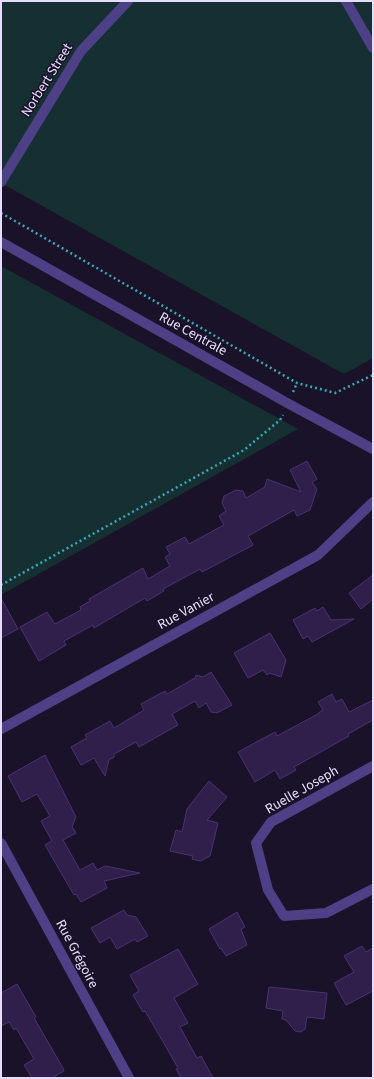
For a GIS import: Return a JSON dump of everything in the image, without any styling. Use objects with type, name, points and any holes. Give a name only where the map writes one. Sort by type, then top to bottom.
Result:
[{"type":"street","name":"Norbert Street","points":[[1,182],[81,51],[128,1]]},
{"type":"street","points":[[346,1],[373,48]]},
{"type":"street","name":"Rue Centrale","points":[[1,242],[289,404],[373,449]]},
{"type":"street","name":"Rue Vanier","points":[[1,729],[318,555],[373,502]]},
{"type":"street","name":"Ruelle Joseph","points":[[373,766],[270,822],[256,843],[268,890],[284,916],[326,913],[373,889]]},
{"type":"street","name":"Rue Grégoire","points":[[1,843],[129,1078]]},
{"type":"path","points":[[1,213],[297,383],[335,393],[373,375]]},
{"type":"path","points":[[1,585],[244,450],[280,420],[289,404],[297,383]]},
{"type":"green space","points":[[1,1],[373,1],[373,358],[344,374],[1,183]]},
{"type":"green space","points":[[1,266],[298,429],[1,595]]},
{"type":"building","points":[[307,461],[317,479],[312,482],[317,489],[310,510],[297,516],[294,510],[248,536],[253,545],[202,572],[200,569],[163,589],[164,591],[147,601],[145,598],[94,628],[93,625],[64,641],[66,645],[39,661],[20,627],[47,612],[55,624],[81,610],[80,607],[90,601],[89,599],[143,568],[148,579],[170,566],[165,557],[170,554],[166,547],[185,537],[189,544],[224,525],[219,516],[226,511],[222,503],[224,496],[236,490],[243,491],[246,498],[265,487],[267,479],[301,492],[290,470]]},
{"type":"building","points":[[373,575],[373,599],[361,609],[349,593]]},
{"type":"building","points":[[1,598],[18,629],[1,638]]},
{"type":"building","points":[[323,607],[331,620],[354,619],[312,642],[308,636],[303,639],[293,620],[315,608],[317,611]]},
{"type":"building","points":[[270,633],[286,660],[281,677],[270,673],[267,675],[263,670],[248,678],[234,653]]},
{"type":"building","points":[[211,672],[232,705],[217,713],[211,712],[206,703],[199,708],[195,701],[172,714],[178,725],[139,747],[136,742],[114,754],[114,757],[109,760],[105,776],[94,758],[81,765],[71,747],[87,738],[85,735],[110,721],[114,728],[144,710],[141,704],[165,691],[167,694],[195,678],[196,675],[203,677]]},
{"type":"building","points":[[332,694],[336,702],[342,699],[349,712],[373,700],[373,720],[348,734],[349,736],[294,767],[296,770],[280,779],[275,770],[255,782],[238,752],[275,732],[277,736],[316,715],[323,710],[318,702]]},
{"type":"building","points":[[45,755],[76,817],[72,827],[76,833],[63,840],[80,870],[93,863],[97,870],[105,866],[140,873],[104,881],[107,888],[81,902],[76,894],[74,895],[45,845],[52,841],[41,821],[50,816],[37,794],[22,802],[8,776]]},
{"type":"building","points":[[209,781],[227,797],[207,820],[218,823],[210,856],[200,861],[192,859],[193,856],[170,851],[176,830],[182,832],[187,809]]},
{"type":"building","points":[[124,910],[127,915],[136,917],[148,936],[137,942],[135,939],[117,949],[110,937],[100,943],[91,928]]},
{"type":"building","points":[[237,912],[245,927],[241,929],[247,945],[226,956],[221,948],[220,949],[209,929]]},
{"type":"building","points":[[362,946],[366,952],[373,948],[373,991],[346,1005],[334,983],[354,972],[344,956]]},
{"type":"building","points":[[178,949],[198,984],[174,998],[188,1023],[180,1027],[197,1058],[201,1056],[213,1078],[181,1078],[176,1069],[178,1068],[166,1047],[145,1011],[143,1012],[133,995],[139,991],[130,975]]},
{"type":"building","points":[[17,984],[36,1017],[34,1018],[63,1068],[64,1071],[52,1078],[32,1078],[24,1065],[34,1059],[16,1028],[14,1030],[9,1022],[1,1026],[1,993]]},
{"type":"building","points":[[269,987],[327,993],[324,1019],[307,1017],[305,1029],[301,1032],[295,1031],[286,1020],[282,1019],[283,1011],[266,1008]]}]
